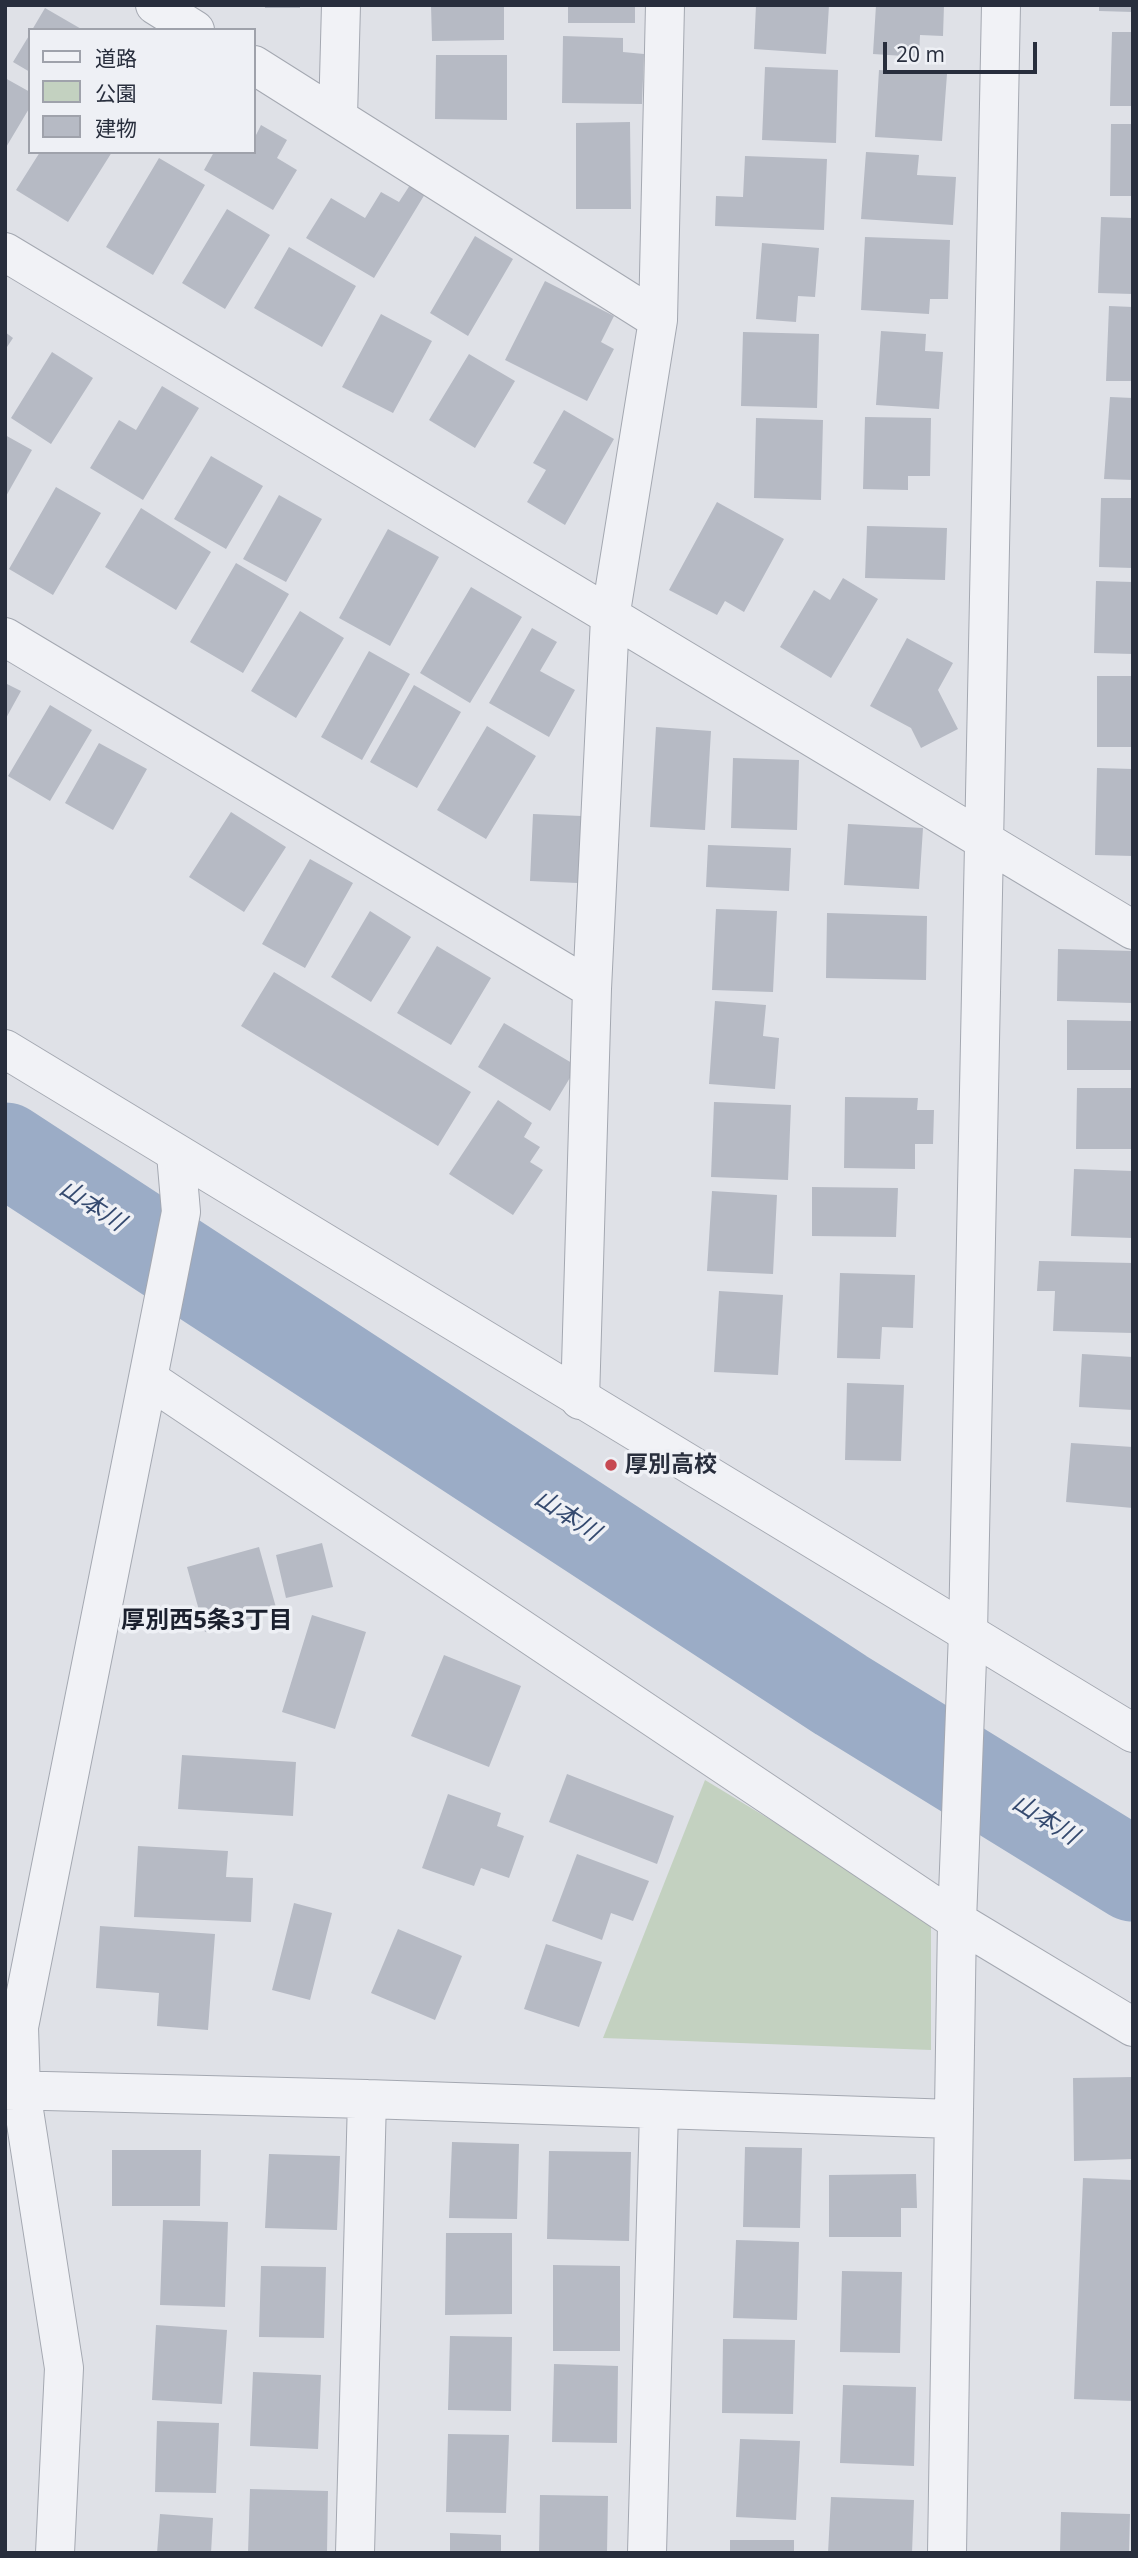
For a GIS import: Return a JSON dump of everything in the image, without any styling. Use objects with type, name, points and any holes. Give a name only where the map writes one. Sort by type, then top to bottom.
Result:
[{"type":"street","points":[[155,5],[192,28]]},
{"type":"street","points":[[338,117],[341,5]]},
{"type":"street","points":[[580,1400],[592,989],[610,618],[658,320],[665,5]]},
{"type":"street","points":[[947,2553],[957,1903],[962,1727],[968,1633],[1001,5]]},
{"type":"street","points":[[256,66],[658,320]]},
{"type":"street","points":[[5,251],[610,618],[1133,930]]},
{"type":"street","points":[[5,637],[592,989]]},
{"type":"street","points":[[5,1049],[1133,1733]]},
{"type":"street","points":[[55,2553],[64,2368],[13,2091],[19,2027],[150,1380],[181,1212],[176,1154]]},
{"type":"street","points":[[150,1380],[957,1903],[1133,2027]]},
{"type":"street","points":[[13,2091],[368,2099],[953,2119]]},
{"type":"street","points":[[355,2553],[368,2099]]},
{"type":"street","points":[[647,2553],[659,2110]]},
{"type":"green space","points":[[705,1780],[931,1917],[931,2050],[603,2038]]},
{"type":"building","points":[[265,5],[300,5],[300,8],[265,8]]},
{"type":"building","points":[[431,5],[504,5],[504,40],[432,41]]},
{"type":"building","points":[[568,5],[635,5],[635,23],[568,23]]},
{"type":"building","points":[[756,5],[829,5],[826,54],[754,49]]},
{"type":"building","points":[[876,5],[944,5],[943,36],[920,35],[919,57],[873,54]]},
{"type":"building","points":[[1099,5],[1133,5],[1133,12],[1099,11]]},
{"type":"building","points":[[45,8],[80,28],[33,28]]},
{"type":"building","points":[[1112,32],[1133,32],[1133,106],[1110,106]]},
{"type":"building","points":[[563,36],[623,38],[623,52],[644,54],[642,104],[562,103]]},
{"type":"building","points":[[28,37],[28,71],[13,62]]},
{"type":"building","points":[[436,55],[507,55],[507,120],[435,119]]},
{"type":"building","points":[[765,67],[838,70],[836,143],[762,140]]},
{"type":"building","points":[[879,70],[947,74],[942,141],[875,137]]},
{"type":"building","points":[[5,78],[28,91],[28,110],[5,149]]},
{"type":"building","points":[[630,122],[631,209],[576,209],[576,123]]},
{"type":"building","points":[[1111,124],[1133,124],[1133,196],[1110,196]]},
{"type":"building","points":[[261,125],[287,140],[277,158],[297,170],[273,210],[204,170],[213,154],[256,154],[256,135]]},
{"type":"building","points":[[866,152],[919,155],[917,175],[956,177],[953,225],[861,219]]},
{"type":"building","points":[[39,154],[111,154],[68,222],[16,190]]},
{"type":"building","points":[[745,156],[827,159],[824,230],[715,226],[716,196],[743,197]]},
{"type":"building","points":[[159,158],[205,185],[153,275],[106,247]]},
{"type":"building","points":[[410,185],[425,194],[374,278],[306,238],[331,198],[365,218],[381,192],[399,202]]},
{"type":"building","points":[[227,209],[270,235],[225,309],[182,283]]},
{"type":"building","points":[[1101,217],[1133,218],[1133,294],[1098,293]]},
{"type":"building","points":[[475,236],[513,259],[468,336],[430,313]]},
{"type":"building","points":[[865,237],[950,240],[948,299],[930,299],[929,314],[861,310]]},
{"type":"building","points":[[762,243],[819,248],[815,297],[798,296],[796,322],[756,319]]},
{"type":"building","points":[[289,247],[356,286],[322,347],[254,308]]},
{"type":"building","points":[[545,281],[614,316],[601,342],[614,349],[587,401],[505,360]]},
{"type":"building","points":[[1109,306],[1133,307],[1133,381],[1106,381]]},
{"type":"building","points":[[381,314],[432,341],[393,413],[342,387]]},
{"type":"building","points":[[881,331],[926,334],[925,351],[943,352],[939,409],[876,405]]},
{"type":"building","points":[[5,332],[13,338],[5,350]]},
{"type":"building","points":[[743,332],[819,334],[817,408],[741,406]]},
{"type":"building","points":[[52,352],[93,378],[51,444],[11,418]]},
{"type":"building","points":[[469,354],[515,381],[475,448],[429,420]]},
{"type":"building","points":[[162,386],[199,408],[143,500],[90,468],[119,420],[136,430]]},
{"type":"building","points":[[1110,397],[1133,398],[1133,480],[1104,479]]},
{"type":"building","points":[[564,410],[614,439],[565,525],[527,502],[546,470],[533,463]]},
{"type":"building","points":[[865,417],[931,418],[930,476],[908,476],[908,490],[863,489]]},
{"type":"building","points":[[756,418],[823,420],[821,500],[754,498]]},
{"type":"building","points":[[5,435],[32,450],[5,498]]},
{"type":"building","points":[[211,456],[263,486],[226,549],[174,519]]},
{"type":"building","points":[[56,487],[101,513],[53,595],[9,569]]},
{"type":"building","points":[[279,495],[322,519],[286,582],[243,559]]},
{"type":"building","points":[[1101,498],[1133,498],[1133,568],[1099,567]]},
{"type":"building","points":[[717,502],[784,539],[744,612],[725,601],[717,615],[669,590]]},
{"type":"building","points":[[141,508],[211,552],[176,610],[105,567]]},
{"type":"building","points":[[867,526],[947,528],[945,580],[865,578]]},
{"type":"building","points":[[388,529],[439,557],[390,646],[339,618]]},
{"type":"building","points":[[236,563],[289,594],[243,673],[190,642]]},
{"type":"building","points":[[843,578],[878,599],[831,678],[780,647],[814,590],[830,600]]},
{"type":"building","points":[[1096,581],[1133,582],[1133,654],[1094,653]]},
{"type":"building","points":[[471,587],[522,617],[470,703],[420,673]]},
{"type":"building","points":[[300,611],[344,638],[296,718],[251,691]]},
{"type":"building","points":[[532,628],[557,642],[540,671],[575,690],[549,737],[489,703]]},
{"type":"building","points":[[907,638],[953,663],[938,690],[958,729],[921,748],[911,728],[870,706]]},
{"type":"building","points":[[369,651],[410,674],[362,760],[321,737]]},
{"type":"building","points":[[1097,676],[1133,676],[1133,747],[1097,747]]},
{"type":"building","points":[[5,683],[21,691],[5,720]]},
{"type":"building","points":[[414,685],[461,712],[417,788],[370,762]]},
{"type":"building","points":[[50,705],[92,730],[50,801],[8,776]]},
{"type":"building","points":[[487,726],[536,756],[486,839],[437,810]]},
{"type":"building","points":[[656,727],[711,731],[705,830],[650,827]]},
{"type":"building","points":[[99,743],[147,769],[113,830],[65,803]]},
{"type":"building","points":[[733,758],[799,760],[797,830],[731,828]]},
{"type":"building","points":[[1097,768],[1133,769],[1133,856],[1095,855]]},
{"type":"building","points":[[231,812],[286,847],[244,912],[189,877]]},
{"type":"building","points":[[533,814],[582,816],[578,883],[530,881]]},
{"type":"building","points":[[848,824],[923,828],[919,889],[844,885]]},
{"type":"building","points":[[708,845],[791,848],[789,891],[706,887]]},
{"type":"building","points":[[310,859],[353,883],[305,968],[262,944]]},
{"type":"building","points":[[716,909],[777,911],[773,992],[712,990]]},
{"type":"building","points":[[370,911],[411,937],[371,1002],[331,977]]},
{"type":"building","points":[[827,913],[927,916],[926,980],[826,978]]},
{"type":"building","points":[[437,946],[491,978],[451,1045],[397,1013]]},
{"type":"building","points":[[1058,949],[1133,951],[1133,1003],[1057,1001]]},
{"type":"building","points":[[274,972],[471,1092],[438,1146],[241,1026]]},
{"type":"building","points":[[715,1001],[766,1005],[763,1036],[779,1038],[775,1089],[709,1084]]},
{"type":"building","points":[[1067,1020],[1133,1021],[1133,1070],[1067,1070]]},
{"type":"building","points":[[504,1023],[577,1066],[550,1111],[478,1067]]},
{"type":"building","points":[[1077,1088],[1133,1088],[1133,1149],[1076,1149]]},
{"type":"building","points":[[845,1097],[918,1098],[917,1110],[934,1110],[933,1144],[915,1144],[915,1169],[844,1168]]},
{"type":"building","points":[[498,1100],[532,1123],[524,1137],[540,1147],[530,1162],[543,1170],[513,1215],[449,1174]]},
{"type":"building","points":[[714,1102],[791,1105],[788,1180],[711,1177]]},
{"type":"building","points":[[1074,1169],[1133,1171],[1133,1238],[1071,1236]]},
{"type":"building","points":[[812,1187],[898,1188],[896,1237],[812,1236]]},
{"type":"building","points":[[712,1191],[777,1195],[773,1274],[707,1271]]},
{"type":"building","points":[[1039,1261],[1133,1263],[1133,1333],[1053,1331],[1055,1291],[1037,1291]]},
{"type":"building","points":[[840,1273],[915,1275],[913,1328],[882,1327],[880,1359],[837,1358]]},
{"type":"building","points":[[719,1291],[783,1295],[778,1375],[714,1372]]},
{"type":"building","points":[[1082,1354],[1133,1357],[1133,1410],[1079,1407]]},
{"type":"building","points":[[847,1383],[904,1385],[901,1461],[845,1460]]},
{"type":"building","points":[[1071,1443],[1133,1447],[1133,1508],[1066,1502]]},
{"type":"building","points":[[322,1543],[333,1587],[286,1598],[276,1555]]},
{"type":"building","points":[[259,1547],[277,1611],[205,1632],[187,1567]]},
{"type":"building","points":[[312,1615],[366,1632],[335,1729],[282,1712]]},
{"type":"building","points":[[444,1655],[521,1686],[489,1767],[411,1736]]},
{"type":"building","points":[[182,1755],[296,1762],[293,1816],[178,1809]]},
{"type":"building","points":[[567,1774],[674,1816],[657,1864],[549,1822]]},
{"type":"building","points":[[448,1794],[501,1813],[497,1826],[524,1836],[509,1878],[481,1868],[474,1886],[422,1868]]},
{"type":"building","points":[[138,1846],[228,1851],[226,1877],[253,1878],[251,1922],[134,1917]]},
{"type":"building","points":[[577,1854],[649,1881],[633,1921],[611,1913],[602,1940],[552,1921]]},
{"type":"building","points":[[294,1903],[332,1913],[310,2000],[272,1990]]},
{"type":"building","points":[[100,1926],[215,1934],[208,2030],[157,2026],[159,1993],[96,1988]]},
{"type":"building","points":[[398,1929],[462,1956],[435,2020],[371,1993]]},
{"type":"building","points":[[546,1944],[602,1962],[579,2027],[524,2009]]},
{"type":"building","points":[[1133,2077],[1133,2159],[1074,2161],[1073,2078]]},
{"type":"building","points":[[452,2142],[519,2144],[517,2219],[449,2218]]},
{"type":"building","points":[[745,2147],[802,2148],[800,2228],[743,2227]]},
{"type":"building","points":[[112,2150],[201,2150],[200,2206],[112,2206]]},
{"type":"building","points":[[549,2151],[631,2152],[629,2241],[547,2239]]},
{"type":"building","points":[[269,2154],[340,2156],[337,2230],[265,2228]]},
{"type":"building","points":[[916,2174],[917,2208],[901,2208],[901,2237],[829,2237],[829,2175]]},
{"type":"building","points":[[1083,2178],[1133,2180],[1133,2401],[1074,2399]]},
{"type":"building","points":[[163,2220],[228,2222],[225,2307],[160,2305]]},
{"type":"building","points":[[446,2233],[512,2233],[512,2314],[445,2315]]},
{"type":"building","points":[[736,2240],[799,2242],[797,2320],[733,2318]]},
{"type":"building","points":[[553,2265],[620,2266],[620,2351],[553,2351]]},
{"type":"building","points":[[261,2266],[326,2267],[324,2338],[259,2337]]},
{"type":"building","points":[[842,2271],[902,2272],[900,2353],[840,2352]]},
{"type":"building","points":[[156,2325],[227,2330],[222,2404],[152,2400]]},
{"type":"building","points":[[450,2336],[512,2337],[511,2411],[448,2410]]},
{"type":"building","points":[[723,2339],[795,2340],[793,2414],[722,2413]]},
{"type":"building","points":[[554,2364],[618,2366],[617,2443],[552,2442]]},
{"type":"building","points":[[253,2372],[321,2375],[318,2449],[250,2446]]},
{"type":"building","points":[[843,2385],[916,2387],[914,2466],[840,2463]]},
{"type":"building","points":[[157,2421],[219,2423],[216,2493],[155,2492]]},
{"type":"building","points":[[448,2434],[509,2435],[506,2513],[446,2512]]},
{"type":"building","points":[[740,2439],[800,2441],[796,2520],[736,2517]]},
{"type":"building","points":[[250,2489],[328,2491],[327,2553],[248,2553]]},
{"type":"building","points":[[540,2495],[608,2496],[607,2553],[539,2553]]},
{"type":"building","points":[[831,2497],[914,2500],[912,2553],[828,2553]]},
{"type":"building","points":[[1061,2512],[1130,2514],[1129,2553],[1060,2553]]},
{"type":"building","points":[[160,2514],[213,2518],[211,2553],[157,2553]]},
{"type":"building","points":[[450,2533],[501,2535],[501,2553],[450,2553]]},
{"type":"building","points":[[730,2540],[794,2540],[794,2553],[730,2553]]},
{"type":"waterway","name":"山本川","points":[[5,1149],[841,1695],[1133,1875]]},
{"type":"place","name":"厚別高校","points":[[611,1465]]},
{"type":"district","name":"厚別西5条3丁目","points":[[207,1621]]}]
